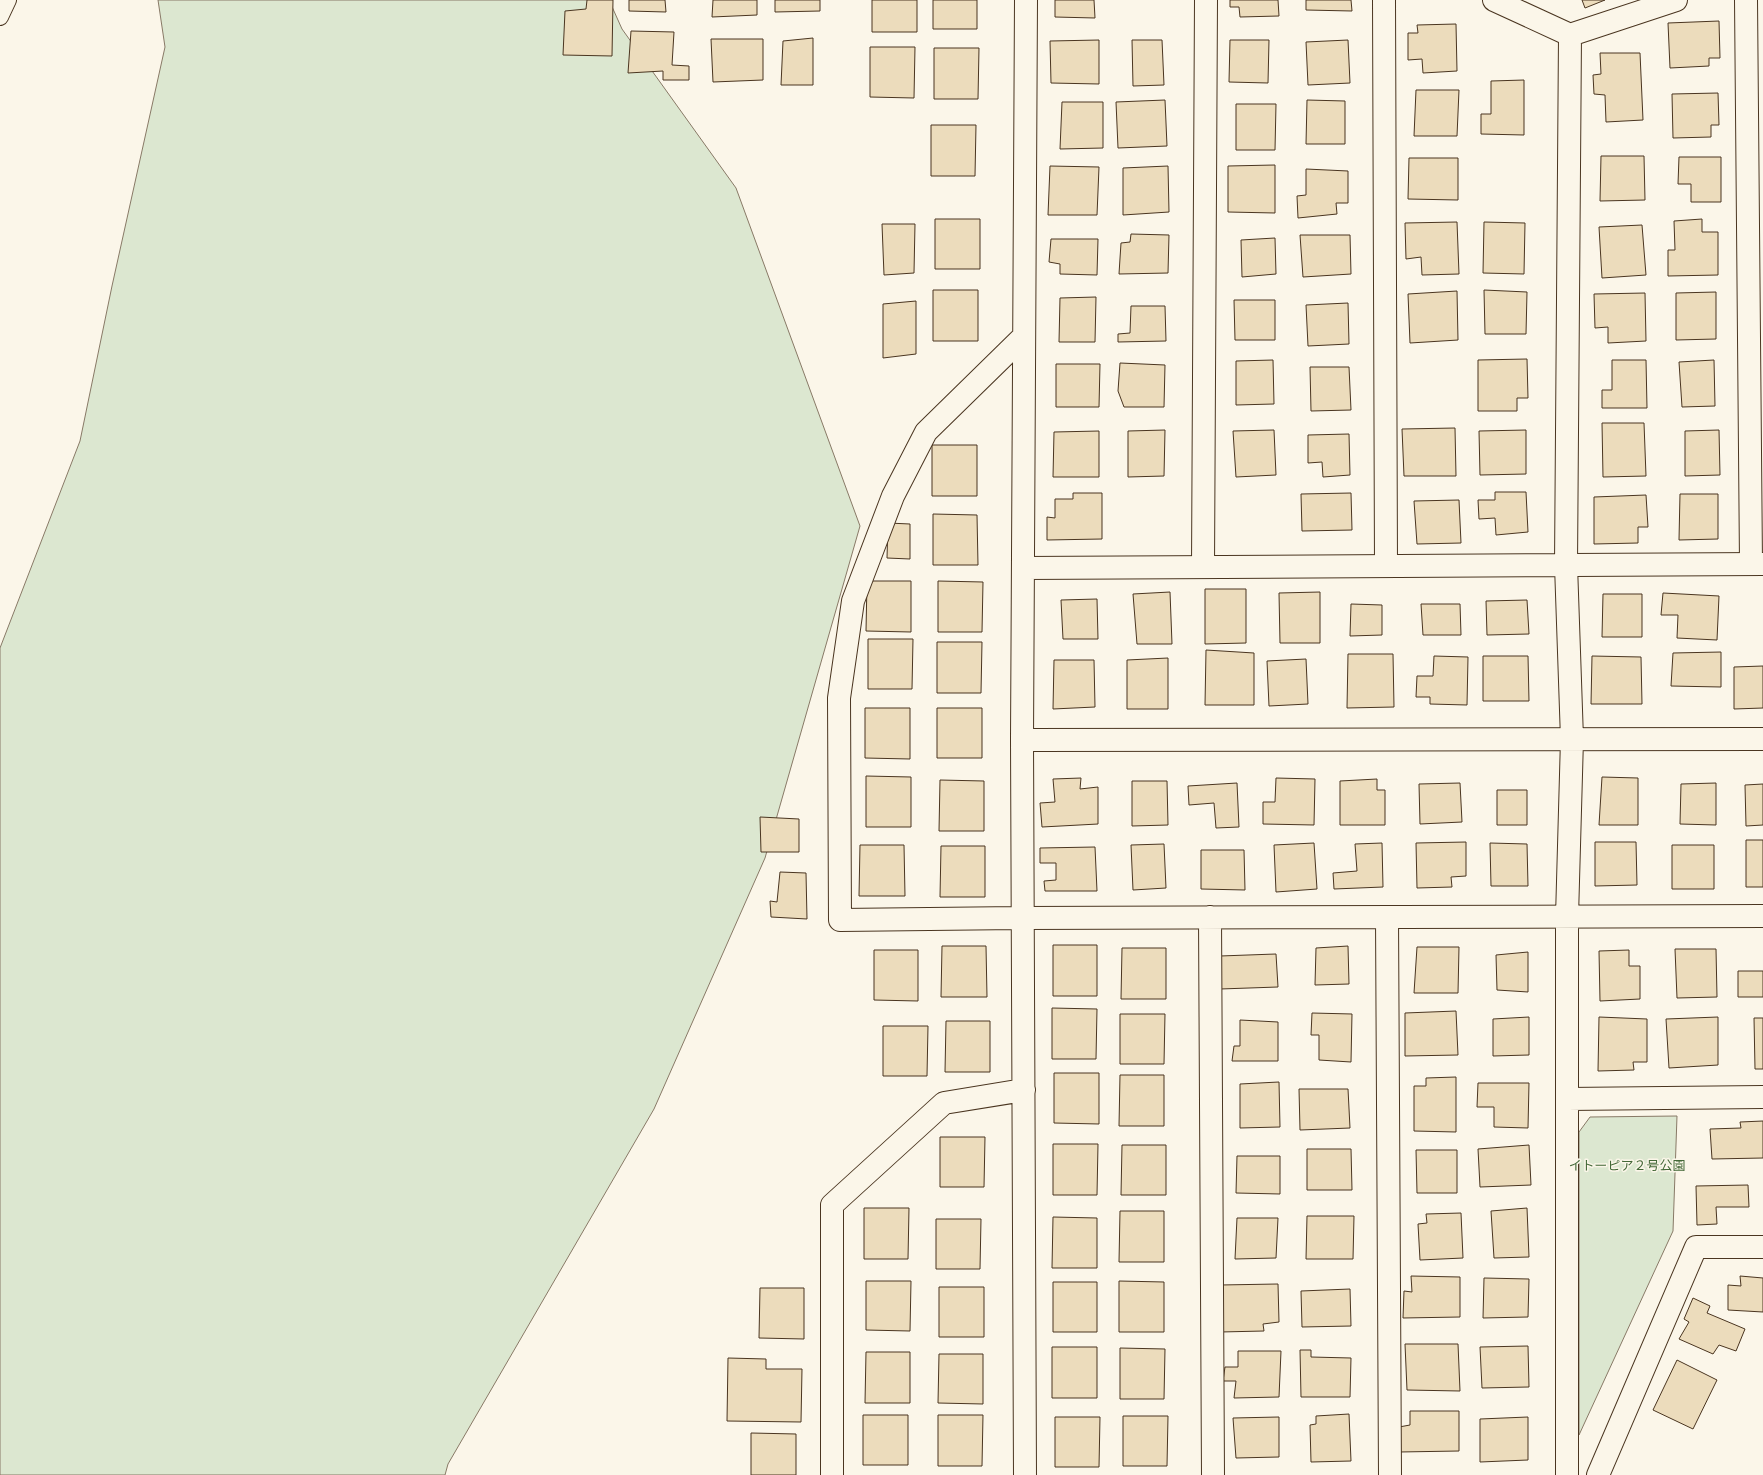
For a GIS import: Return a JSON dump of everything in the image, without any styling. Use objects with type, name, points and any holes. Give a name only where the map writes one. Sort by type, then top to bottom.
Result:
[{"type":"street","points":[[1025,1475],[1022,740],[1026,0]]},
{"type":"street","points":[[1203,567],[1206,0]]},
{"type":"street","points":[[1384,0],[1386,566]]},
{"type":"street","points":[[1494,0],[1570,35],[1676,0]]},
{"type":"street","points":[[1024,568],[1757,564],[1746,0]]},
{"type":"street","points":[[1567,1475],[1567,916],[1572,739],[1566,565],[1570,35]]},
{"type":"street","points":[[1024,336],[926,432],[893,496],[853,600],[839,698],[840,920],[1210,917],[1763,916]]},
{"type":"street","points":[[1022,740],[1763,739]]},
{"type":"street","points":[[1210,917],[1213,1475]]},
{"type":"street","points":[[1387,917],[1390,1475]]},
{"type":"street","points":[[832,1475],[832,1205],[944,1104],[1024,1090]]},
{"type":"street","points":[[1567,1099],[1763,1097]]},
{"type":"street","points":[[1598,1475],[1696,1247],[1763,1247]]},
{"type":"lane","points":[[0,17],[8,0]]},
{"type":"green space","points":[[158,0],[609,0],[622,29],[736,188],[860,526],[765,858],[654,1109],[448,1464],[445,1475],[0,1475],[0,648],[80,441],[112,286],[165,47]]},
{"type":"green space","name":"イトーピア２号公園","points":[[1677,1116],[1673,1231],[1579,1435],[1579,1132],[1590,1117]]},
{"type":"building","points":[[587,0],[613,0],[612,56],[563,55],[565,11],[586,9]]},
{"type":"building","points":[[629,0],[665,0],[666,12],[629,11]]},
{"type":"building","points":[[713,0],[757,0],[757,15],[712,17]]},
{"type":"building","points":[[775,0],[820,0],[820,11],[775,12]]},
{"type":"building","points":[[872,0],[917,0],[917,32],[872,32]]},
{"type":"building","points":[[933,0],[977,0],[977,29],[933,29]]},
{"type":"building","points":[[1055,0],[1094,0],[1095,18],[1055,17]]},
{"type":"building","points":[[1230,0],[1278,0],[1279,16],[1240,17],[1239,7],[1230,7]]},
{"type":"building","points":[[1306,0],[1351,0],[1352,11],[1306,10]]},
{"type":"building","points":[[1582,0],[1605,0],[1585,8]]},
{"type":"building","points":[[1719,21],[1720,58],[1709,58],[1709,66],[1670,68],[1668,23]]},
{"type":"building","points":[[1456,24],[1457,71],[1423,73],[1422,59],[1408,60],[1408,33],[1418,33],[1417,25]]},
{"type":"building","points":[[631,31],[674,32],[672,65],[689,66],[689,80],[663,80],[663,71],[628,73]]},
{"type":"building","points":[[813,38],[813,85],[781,85],[783,41]]},
{"type":"building","points":[[711,39],[763,39],[763,80],[713,82]]},
{"type":"building","points":[[1099,40],[1099,84],[1051,83],[1050,41]]},
{"type":"building","points":[[1132,40],[1162,40],[1164,85],[1133,86]]},
{"type":"building","points":[[1230,40],[1269,40],[1268,83],[1229,82]]},
{"type":"building","points":[[1348,40],[1350,83],[1308,85],[1306,42]]},
{"type":"building","points":[[870,47],[915,47],[914,98],[870,97]]},
{"type":"building","points":[[934,48],[979,48],[978,99],[934,99]]},
{"type":"building","points":[[1600,53],[1640,53],[1643,120],[1606,122],[1605,95],[1594,94],[1593,75],[1601,74]]},
{"type":"building","points":[[1524,80],[1524,135],[1481,134],[1481,114],[1491,114],[1491,81]]},
{"type":"building","points":[[1416,90],[1459,90],[1457,136],[1414,136]]},
{"type":"building","points":[[1718,93],[1719,125],[1711,125],[1711,137],[1673,138],[1672,94]]},
{"type":"building","points":[[1165,100],[1167,146],[1118,148],[1116,102]]},
{"type":"building","points":[[1307,100],[1345,101],[1345,144],[1306,144]]},
{"type":"building","points":[[1062,102],[1103,102],[1103,148],[1060,149]]},
{"type":"building","points":[[1236,104],[1276,104],[1275,150],[1236,150]]},
{"type":"building","points":[[931,125],[976,125],[975,176],[931,176]]},
{"type":"building","points":[[1601,156],[1644,156],[1645,200],[1600,201]]},
{"type":"building","points":[[1679,157],[1721,157],[1721,202],[1691,202],[1691,184],[1678,184]]},
{"type":"building","points":[[1409,158],[1458,158],[1458,200],[1408,199]]},
{"type":"building","points":[[1275,165],[1275,213],[1228,212],[1228,166]]},
{"type":"building","points":[[1050,166],[1099,167],[1097,215],[1048,215]]},
{"type":"building","points":[[1168,166],[1169,212],[1123,215],[1123,168]]},
{"type":"building","points":[[1306,169],[1348,171],[1348,203],[1336,203],[1337,214],[1298,218],[1297,196],[1306,195]]},
{"type":"building","points":[[935,219],[980,219],[980,269],[935,269]]},
{"type":"building","points":[[1702,219],[1702,232],[1718,232],[1718,275],[1668,276],[1668,250],[1675,250],[1674,221]]},
{"type":"building","points":[[1457,222],[1459,274],[1422,275],[1421,257],[1406,259],[1405,223]]},
{"type":"building","points":[[1484,222],[1525,223],[1524,274],[1483,273]]},
{"type":"building","points":[[882,224],[915,224],[914,273],[884,275]]},
{"type":"building","points":[[1642,225],[1646,275],[1602,278],[1599,227]]},
{"type":"building","points":[[1131,234],[1169,235],[1168,273],[1119,274],[1121,243],[1130,242]]},
{"type":"building","points":[[1300,235],[1350,235],[1351,274],[1303,277]]},
{"type":"building","points":[[1275,238],[1276,274],[1242,277],[1241,240]]},
{"type":"building","points":[[1051,239],[1098,239],[1097,275],[1060,274],[1060,264],[1049,262]]},
{"type":"building","points":[[933,290],[978,290],[978,341],[933,341]]},
{"type":"building","points":[[1484,290],[1527,292],[1526,334],[1485,334]]},
{"type":"building","points":[[1457,291],[1458,340],[1410,343],[1408,294]]},
{"type":"building","points":[[1716,292],[1716,339],[1676,340],[1676,293]]},
{"type":"building","points":[[1645,293],[1646,341],[1608,343],[1608,327],[1595,328],[1594,294]]},
{"type":"building","points":[[1096,297],[1095,342],[1059,342],[1060,298]]},
{"type":"building","points":[[1234,300],[1275,300],[1275,340],[1235,340]]},
{"type":"building","points":[[916,301],[916,354],[883,358],[883,304]]},
{"type":"building","points":[[1348,303],[1349,344],[1308,346],[1306,305]]},
{"type":"building","points":[[1131,306],[1165,306],[1166,341],[1118,342],[1118,334],[1130,333]]},
{"type":"building","points":[[1527,359],[1528,398],[1517,398],[1517,411],[1478,411],[1478,360]]},
{"type":"building","points":[[1273,360],[1274,404],[1236,405],[1236,361]]},
{"type":"building","points":[[1612,360],[1646,360],[1647,408],[1602,408],[1602,390],[1612,390]]},
{"type":"building","points":[[1714,360],[1715,406],[1682,407],[1679,362]]},
{"type":"building","points":[[1120,363],[1165,365],[1164,407],[1124,407],[1118,391]]},
{"type":"building","points":[[1056,364],[1100,364],[1099,407],[1056,407]]},
{"type":"building","points":[[1310,367],[1349,367],[1351,410],[1311,411]]},
{"type":"building","points":[[1602,423],[1644,423],[1646,476],[1603,477]]},
{"type":"building","points":[[1455,428],[1456,476],[1404,476],[1402,429]]},
{"type":"building","points":[[1165,430],[1164,476],[1128,477],[1128,431]]},
{"type":"building","points":[[1274,430],[1276,475],[1236,477],[1233,431]]},
{"type":"building","points":[[1526,430],[1526,474],[1480,475],[1479,431]]},
{"type":"building","points":[[1719,430],[1720,475],[1685,476],[1685,431]]},
{"type":"building","points":[[1099,431],[1099,477],[1053,477],[1054,432]]},
{"type":"building","points":[[1349,434],[1350,475],[1323,477],[1322,462],[1308,463],[1308,435]]},
{"type":"building","points":[[932,445],[977,445],[977,496],[932,496]]},
{"type":"building","points":[[1495,492],[1526,492],[1528,532],[1496,535],[1495,518],[1479,519],[1478,500],[1495,500]]},
{"type":"building","points":[[1073,493],[1102,493],[1102,539],[1047,540],[1047,517],[1055,518],[1055,499],[1073,499]]},
{"type":"building","points":[[1351,493],[1352,530],[1302,531],[1301,494]]},
{"type":"building","points":[[1680,494],[1718,494],[1718,539],[1679,540]]},
{"type":"building","points":[[1646,495],[1648,527],[1638,527],[1638,543],[1594,544],[1594,497]]},
{"type":"building","points":[[1459,500],[1461,543],[1417,544],[1414,501]]},
{"type":"building","points":[[933,514],[977,515],[978,565],[933,565]]},
{"type":"building","points":[[888,523],[910,524],[910,559],[887,558]]},
{"type":"building","points":[[867,581],[911,581],[911,632],[866,631]]},
{"type":"building","points":[[938,581],[983,582],[982,632],[938,632]]},
{"type":"building","points":[[1205,589],[1246,589],[1246,643],[1205,644]]},
{"type":"building","points":[[1170,592],[1172,644],[1137,644],[1133,594]]},
{"type":"building","points":[[1320,592],[1320,643],[1280,643],[1279,593]]},
{"type":"building","points":[[1663,593],[1719,596],[1717,640],[1677,638],[1678,615],[1661,615]]},
{"type":"building","points":[[1603,594],[1642,594],[1642,637],[1602,637]]},
{"type":"building","points":[[1097,599],[1098,639],[1063,639],[1061,600]]},
{"type":"building","points":[[1527,600],[1529,634],[1487,635],[1486,601]]},
{"type":"building","points":[[1351,604],[1382,605],[1382,635],[1350,636]]},
{"type":"building","points":[[1421,604],[1460,604],[1461,635],[1423,635]]},
{"type":"building","points":[[868,639],[913,639],[912,689],[868,689]]},
{"type":"building","points":[[937,642],[982,642],[981,693],[937,693]]},
{"type":"building","points":[[1206,650],[1254,653],[1254,705],[1205,705]]},
{"type":"building","points":[[1721,652],[1721,687],[1671,686],[1673,653]]},
{"type":"building","points":[[1348,654],[1393,654],[1394,707],[1347,708]]},
{"type":"building","points":[[1434,656],[1468,657],[1467,705],[1430,704],[1430,697],[1416,697],[1417,676],[1433,676]]},
{"type":"building","points":[[1483,656],[1528,656],[1529,701],[1483,701]]},
{"type":"building","points":[[1592,656],[1641,657],[1642,704],[1591,704]]},
{"type":"building","points":[[1168,658],[1168,709],[1127,709],[1127,660]]},
{"type":"building","points":[[1306,659],[1308,704],[1269,706],[1267,661]]},
{"type":"building","points":[[1054,660],[1094,660],[1095,707],[1053,709]]},
{"type":"building","points":[[1763,666],[1763,708],[1734,709],[1734,667]]},
{"type":"building","points":[[865,708],[910,708],[910,759],[865,758]]},
{"type":"building","points":[[937,708],[982,708],[982,758],[937,758]]},
{"type":"building","points":[[866,776],[911,777],[911,827],[866,827]]},
{"type":"building","points":[[1602,777],[1638,778],[1638,825],[1599,825]]},
{"type":"building","points":[[1081,778],[1080,789],[1098,787],[1098,824],[1042,827],[1040,803],[1055,802],[1053,779]]},
{"type":"building","points":[[1276,778],[1315,779],[1314,825],[1263,824],[1263,802],[1275,802]]},
{"type":"building","points":[[1377,779],[1377,790],[1385,790],[1385,825],[1340,825],[1340,781]]},
{"type":"building","points":[[940,780],[984,781],[984,831],[939,831]]},
{"type":"building","points":[[1132,781],[1167,781],[1168,825],[1132,826]]},
{"type":"building","points":[[1237,783],[1239,827],[1216,828],[1214,803],[1189,805],[1188,786]]},
{"type":"building","points":[[1460,783],[1462,822],[1420,824],[1419,784]]},
{"type":"building","points":[[1716,783],[1716,825],[1680,824],[1681,784]]},
{"type":"building","points":[[1763,784],[1763,825],[1746,826],[1745,785]]},
{"type":"building","points":[[1497,790],[1527,790],[1527,825],[1497,825]]},
{"type":"building","points":[[760,817],[799,819],[799,852],[761,852]]},
{"type":"building","points":[[1746,840],[1763,840],[1763,887],[1746,887]]},
{"type":"building","points":[[1466,842],[1466,876],[1451,877],[1452,887],[1417,888],[1416,843]]},
{"type":"building","points":[[1595,842],[1636,842],[1637,885],[1595,886]]},
{"type":"building","points":[[1314,843],[1317,889],[1276,892],[1274,845]]},
{"type":"building","points":[[1382,843],[1383,887],[1334,889],[1333,873],[1357,871],[1355,844]]},
{"type":"building","points":[[1490,843],[1527,844],[1528,886],[1491,886]]},
{"type":"building","points":[[1164,844],[1166,888],[1133,890],[1131,845]]},
{"type":"building","points":[[860,845],[904,845],[905,896],[859,896]]},
{"type":"building","points":[[1672,845],[1714,845],[1714,889],[1672,889]]},
{"type":"building","points":[[941,846],[985,846],[985,897],[940,897]]},
{"type":"building","points":[[1095,847],[1097,891],[1045,891],[1044,881],[1056,880],[1056,863],[1040,863],[1040,848]]},
{"type":"building","points":[[1201,850],[1244,850],[1245,890],[1201,889]]},
{"type":"building","points":[[780,872],[806,873],[807,919],[771,917],[770,901],[777,902]]},
{"type":"building","points":[[1053,945],[1097,945],[1097,996],[1053,996]]},
{"type":"building","points":[[942,946],[986,946],[987,997],[941,997]]},
{"type":"building","points":[[1348,946],[1349,984],[1315,985],[1316,948]]},
{"type":"building","points":[[1417,947],[1459,947],[1458,993],[1414,993]]},
{"type":"building","points":[[1122,948],[1166,948],[1166,999],[1121,999]]},
{"type":"building","points":[[1675,949],[1716,949],[1717,997],[1677,998]]},
{"type":"building","points":[[874,950],[918,950],[918,1001],[874,1000]]},
{"type":"building","points":[[1629,950],[1629,966],[1640,966],[1640,999],[1600,1001],[1599,951]]},
{"type":"building","points":[[1528,952],[1528,992],[1497,990],[1496,955]]},
{"type":"building","points":[[1276,954],[1278,987],[1220,989],[1220,956]]},
{"type":"building","points":[[1738,971],[1763,971],[1763,997],[1738,997]]},
{"type":"building","points":[[1052,1008],[1097,1009],[1096,1059],[1052,1059]]},
{"type":"building","points":[[1456,1011],[1458,1055],[1405,1056],[1405,1013]]},
{"type":"building","points":[[1312,1013],[1352,1014],[1351,1062],[1319,1060],[1319,1035],[1311,1035]]},
{"type":"building","points":[[1120,1014],[1165,1014],[1164,1064],[1120,1064]]},
{"type":"building","points":[[1529,1017],[1529,1055],[1493,1056],[1493,1019]]},
{"type":"building","points":[[1599,1017],[1647,1019],[1647,1062],[1633,1062],[1634,1070],[1598,1071]]},
{"type":"building","points":[[1718,1017],[1718,1065],[1669,1068],[1666,1019]]},
{"type":"building","points":[[1754,1018],[1763,1018],[1763,1069],[1755,1069]]},
{"type":"building","points":[[1240,1020],[1278,1022],[1278,1061],[1232,1061],[1234,1046],[1240,1046]]},
{"type":"building","points":[[946,1021],[990,1021],[990,1072],[945,1072]]},
{"type":"building","points":[[883,1026],[928,1026],[927,1076],[883,1076]]},
{"type":"building","points":[[1054,1073],[1099,1073],[1099,1124],[1054,1123]]},
{"type":"building","points":[[1120,1075],[1164,1075],[1164,1126],[1119,1126]]},
{"type":"building","points":[[1456,1077],[1456,1132],[1414,1131],[1414,1086],[1426,1086],[1426,1078]]},
{"type":"building","points":[[1279,1082],[1280,1127],[1240,1128],[1240,1084]]},
{"type":"building","points":[[1478,1083],[1529,1083],[1528,1128],[1494,1127],[1494,1107],[1477,1107]]},
{"type":"building","points":[[1299,1089],[1348,1089],[1350,1128],[1300,1130]]},
{"type":"building","points":[[1763,1121],[1763,1158],[1712,1159],[1710,1129],[1741,1128],[1740,1122]]},
{"type":"building","points":[[940,1137],[985,1137],[984,1187],[940,1187]]},
{"type":"building","points":[[1053,1144],[1098,1144],[1097,1195],[1053,1195]]},
{"type":"building","points":[[1122,1145],[1166,1145],[1166,1195],[1121,1195]]},
{"type":"building","points":[[1529,1145],[1531,1185],[1480,1187],[1478,1149]]},
{"type":"building","points":[[1307,1149],[1351,1149],[1352,1190],[1307,1190]]},
{"type":"building","points":[[1416,1150],[1457,1150],[1457,1193],[1417,1193]]},
{"type":"building","points":[[1237,1156],[1280,1156],[1280,1194],[1236,1193]]},
{"type":"building","points":[[1748,1185],[1749,1207],[1716,1207],[1717,1224],[1697,1225],[1696,1186]]},
{"type":"building","points":[[864,1208],[909,1208],[908,1259],[864,1259]]},
{"type":"building","points":[[1527,1208],[1529,1257],[1494,1258],[1491,1211]]},
{"type":"building","points":[[1120,1211],[1164,1211],[1164,1262],[1119,1262]]},
{"type":"building","points":[[1461,1213],[1463,1258],[1420,1260],[1418,1224],[1427,1223],[1426,1214]]},
{"type":"building","points":[[1307,1216],[1354,1216],[1353,1259],[1306,1259]]},
{"type":"building","points":[[1053,1217],[1097,1218],[1097,1268],[1052,1268]]},
{"type":"building","points":[[1237,1218],[1278,1218],[1276,1258],[1235,1259]]},
{"type":"building","points":[[936,1219],[981,1219],[980,1269],[936,1269]]},
{"type":"building","points":[[1411,1276],[1460,1277],[1460,1317],[1403,1318],[1404,1291],[1412,1292]]},
{"type":"building","points":[[1740,1276],[1763,1278],[1763,1312],[1728,1310],[1728,1285],[1741,1286]]},
{"type":"building","points":[[1484,1278],[1529,1279],[1528,1317],[1483,1318]]},
{"type":"building","points":[[866,1281],[911,1281],[910,1331],[866,1330]]},
{"type":"building","points":[[1119,1281],[1164,1282],[1164,1332],[1119,1332]]},
{"type":"building","points":[[1053,1282],[1097,1282],[1097,1332],[1053,1332]]},
{"type":"building","points":[[1278,1284],[1279,1322],[1263,1324],[1264,1331],[1220,1332],[1220,1285]]},
{"type":"building","points":[[939,1287],[984,1287],[984,1337],[939,1337]]},
{"type":"building","points":[[760,1288],[804,1288],[804,1339],[759,1338]]},
{"type":"building","points":[[1350,1289],[1351,1326],[1302,1327],[1301,1291]]},
{"type":"building","points":[[1693,1298],[1710,1306],[1707,1313],[1745,1329],[1736,1351],[1719,1345],[1713,1354],[1679,1339],[1689,1322],[1684,1319]]},
{"type":"building","points":[[1405,1344],[1458,1344],[1460,1391],[1407,1390]]},
{"type":"building","points":[[1528,1346],[1529,1387],[1482,1388],[1480,1347]]},
{"type":"building","points":[[1052,1347],[1097,1347],[1097,1398],[1052,1398]]},
{"type":"building","points":[[1120,1348],[1165,1349],[1164,1399],[1120,1399]]},
{"type":"building","points":[[1300,1350],[1311,1350],[1311,1357],[1351,1358],[1350,1397],[1301,1397]]},
{"type":"building","points":[[1238,1351],[1281,1351],[1279,1397],[1234,1398],[1236,1381],[1223,1381],[1225,1367],[1238,1367]]},
{"type":"building","points":[[866,1352],[910,1352],[910,1403],[865,1403]]},
{"type":"building","points":[[939,1354],[983,1354],[983,1404],[938,1403]]},
{"type":"building","points":[[728,1358],[766,1359],[766,1369],[802,1369],[801,1422],[727,1421]]},
{"type":"building","points":[[1677,1360],[1717,1380],[1693,1429],[1653,1410]]},
{"type":"building","points":[[1410,1411],[1459,1411],[1459,1451],[1399,1452],[1399,1427],[1410,1425]]},
{"type":"building","points":[[1349,1414],[1351,1461],[1311,1462],[1310,1425],[1316,1424],[1316,1416]]},
{"type":"building","points":[[863,1415],[908,1415],[908,1465],[863,1465]]},
{"type":"building","points":[[938,1415],[983,1415],[982,1466],[938,1466]]},
{"type":"building","points":[[1123,1416],[1168,1416],[1167,1466],[1123,1466]]},
{"type":"building","points":[[1055,1417],[1100,1417],[1099,1467],[1055,1467]]},
{"type":"building","points":[[1279,1417],[1279,1457],[1236,1458],[1233,1418]]},
{"type":"building","points":[[1528,1417],[1528,1460],[1480,1462],[1480,1419]]},
{"type":"building","points":[[751,1433],[796,1434],[796,1475],[751,1475]]}]
